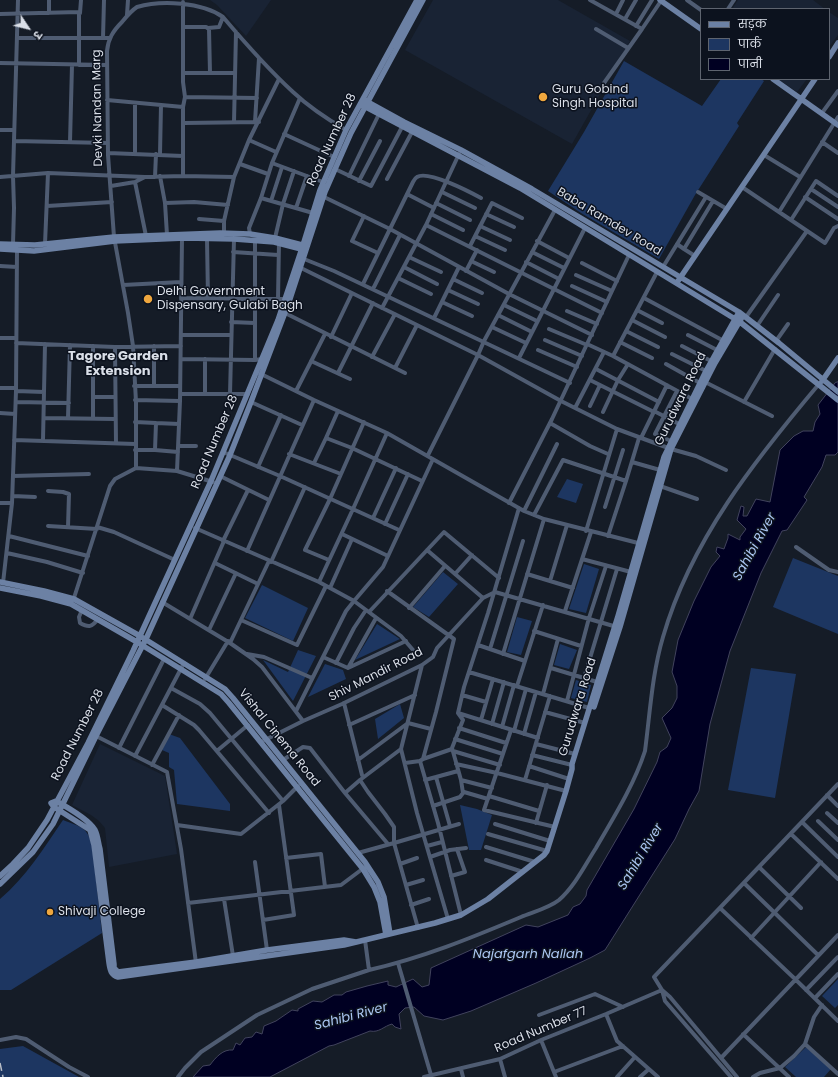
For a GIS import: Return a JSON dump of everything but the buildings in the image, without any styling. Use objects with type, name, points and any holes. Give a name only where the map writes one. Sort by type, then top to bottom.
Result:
[{"type":"street","points":[[13,244],[13,176],[18,0]]},
{"type":"street","points":[[49,0],[49,13]]},
{"type":"street","points":[[79,65],[81,0]]},
{"type":"street","points":[[103,38],[104,0]]},
{"type":"street","points":[[127,15],[128,0]]},
{"type":"street","name":"Devki Nandan Marg","points":[[136,468],[133,346],[115,239],[108,153],[107,51],[109,38],[127,15],[137,7],[156,0],[183,2],[203,6],[223,17],[259,58],[300,98],[318,113],[346,130]]},
{"type":"street","name":"Road Number 28","points":[[0,876],[28,848],[58,806],[144,642],[214,482],[223,452],[285,313],[304,259],[313,213],[335,169],[364,103],[417,0]]},
{"type":"street","name":"Road Number 28","points":[[214,482],[220,476],[230,455],[251,402],[262,359],[305,248],[324,182],[334,157],[346,130],[364,103],[422,0]]},
{"type":"street","points":[[590,0],[642,30]]},
{"type":"street","points":[[616,14],[624,0]]},
{"type":"street","points":[[625,20],[636,0]]},
{"type":"street","points":[[636,26],[652,0]]},
{"type":"street","points":[[604,83],[642,30],[661,0],[700,28]]},
{"type":"street","points":[[687,0],[700,9]]},
{"type":"street","points":[[183,2],[183,73],[185,97],[183,107],[183,176]]},
{"type":"street","points":[[0,14],[80,13]]},
{"type":"street","points":[[184,27],[219,27],[223,17]]},
{"type":"street","points":[[208,28],[210,31],[210,73]]},
{"type":"street","points":[[596,29],[628,48]]},
{"type":"street","points":[[234,122],[236,32]]},
{"type":"street","points":[[17,38],[109,38]]},
{"type":"street","points":[[830,55],[838,43]]},
{"type":"street","points":[[257,122],[259,58]]},
{"type":"street","points":[[0,63],[108,65]]},
{"type":"street","points":[[70,142],[72,65]]},
{"type":"street","points":[[183,73],[235,73]]},
{"type":"street","points":[[224,233],[224,221],[234,177],[257,122],[279,79]]},
{"type":"street","points":[[774,80],[836,124]]},
{"type":"street","points":[[677,283],[814,80]]},
{"type":"street","points":[[822,113],[838,91]]},
{"type":"street","points":[[185,97],[257,98]]},
{"type":"street","points":[[250,234],[249,228],[261,198],[276,152],[300,98]]},
{"type":"street","points":[[107,100],[183,107]]},
{"type":"street","points":[[135,103],[135,154]]},
{"type":"street","points":[[364,103],[379,114],[402,127],[460,152],[555,210],[572,216],[585,228],[737,320],[821,381]]},
{"type":"street","name":"Baba Ramdev Road","points":[[364,103],[404,122],[532,189],[572,216],[663,267],[743,315],[776,341],[829,388]]},
{"type":"street","points":[[155,177],[158,154],[160,105]]},
{"type":"street","points":[[349,176],[379,114]]},
{"type":"street","points":[[778,212],[822,142],[836,124],[838,117]]},
{"type":"street","points":[[184,123],[257,122]]},
{"type":"street","points":[[335,169],[371,186],[402,127]]},
{"type":"street","points":[[0,130],[14,130]]},
{"type":"street","points":[[387,179],[412,132]]},
{"type":"street","points":[[284,134],[334,157]]},
{"type":"street","points":[[249,140],[276,152]]},
{"type":"street","points":[[14,141],[108,143]]},
{"type":"street","points":[[359,181],[380,141]]},
{"type":"street","points":[[822,142],[838,153]]},
{"type":"street","points":[[382,308],[426,225],[460,152]]},
{"type":"street","points":[[108,153],[183,156]]},
{"type":"street","points":[[764,155],[800,177]]},
{"type":"street","points":[[272,163],[324,182]]},
{"type":"street","points":[[240,164],[268,174]]},
{"type":"street","points":[[271,201],[282,167]]},
{"type":"street","points":[[278,299],[277,241],[283,204],[294,171]]},
{"type":"street","points":[[0,177],[48,173],[145,177],[234,177]]},
{"type":"street","points":[[46,244],[48,173]]},
{"type":"street","points":[[160,176],[165,203],[167,235]]},
{"type":"street","points":[[296,208],[307,176]]},
{"type":"street","points":[[363,284],[413,182],[417,177],[422,176],[447,181],[481,198]]},
{"type":"street","points":[[111,186],[135,182],[145,177]]},
{"type":"street","points":[[790,220],[816,181],[838,196]]},
{"type":"street","points":[[135,182],[146,236]]},
{"type":"street","points":[[742,187],[824,243],[834,228],[838,226]]},
{"type":"street","points":[[811,189],[838,207]]},
{"type":"street","points":[[442,192],[475,208]]},
{"type":"street","points":[[698,192],[727,209]]},
{"type":"street","points":[[407,194],[470,220]]},
{"type":"street","points":[[321,195],[400,234],[509,294],[592,335]]},
{"type":"street","points":[[663,267],[706,197]]},
{"type":"street","points":[[806,197],[838,219]]},
{"type":"street","points":[[261,198],[313,213]]},
{"type":"street","points":[[684,249],[713,201]]},
{"type":"street","points":[[47,206],[112,202]]},
{"type":"street","points":[[165,203],[194,202],[228,205]]},
{"type":"street","points":[[470,246],[492,203],[522,218]]},
{"type":"street","points":[[428,455],[484,341],[520,272],[555,210]]},
{"type":"street","points":[[431,214],[463,230]]},
{"type":"street","points":[[486,214],[514,228]]},
{"type":"street","points":[[364,216],[352,241],[378,253]]},
{"type":"street","points":[[199,219],[224,221]]},
{"type":"street","points":[[426,225],[470,246],[553,290],[602,313]]},
{"type":"street","points":[[480,226],[510,240]]},
{"type":"street","points":[[519,358],[542,310],[585,228]]},
{"type":"street","points":[[743,315],[807,230]]},
{"type":"street","points":[[0,244],[46,244],[146,236],[224,233],[250,234],[305,248]]},
{"type":"street","points":[[373,289],[400,234]]},
{"type":"street","points":[[475,236],[505,250]]},
{"type":"street","points":[[177,471],[180,424],[182,238]]},
{"type":"street","points":[[0,249],[34,251],[115,239],[207,238],[277,241]]},
{"type":"street","points":[[207,238],[208,298]]},
{"type":"street","points":[[230,394],[230,335],[234,239]]},
{"type":"street","points":[[255,241],[255,360]]},
{"type":"street","points":[[538,241],[569,258]]},
{"type":"street","points":[[677,244],[695,256]]},
{"type":"street","points":[[1,584],[7,553],[13,496],[16,402],[17,250]]},
{"type":"street","points":[[466,271],[476,250]]},
{"type":"street","points":[[233,252],[278,255]]},
{"type":"street","points":[[532,252],[564,268]]},
{"type":"street","points":[[509,503],[562,401],[629,255]]},
{"type":"street","points":[[409,257],[441,272]]},
{"type":"street","points":[[304,259],[389,296],[570,383]]},
{"type":"street","points":[[471,261],[494,272]]},
{"type":"street","points":[[526,262],[559,278]]},
{"type":"street","points":[[582,263],[617,281]]},
{"type":"street","points":[[0,266],[17,267]]},
{"type":"street","points":[[404,267],[437,284]]},
{"type":"street","points":[[434,318],[459,267]]},
{"type":"street","points":[[301,268],[478,355],[616,429],[696,456],[726,470]]},
{"type":"street","points":[[612,356],[658,272]]},
{"type":"street","points":[[576,275],[612,292]]},
{"type":"street","points":[[398,278],[431,294]]},
{"type":"street","points":[[453,279],[482,293]]},
{"type":"street","points":[[123,285],[181,282]]},
{"type":"street","points":[[572,286],[607,302]]},
{"type":"street","points":[[448,290],[478,304]]},
{"type":"street","points":[[331,337],[352,293]]},
{"type":"street","points":[[757,326],[778,295]]},
{"type":"street","points":[[181,298],[285,299]]},
{"type":"street","points":[[644,298],[722,340]]},
{"type":"street","points":[[442,302],[472,316]]},
{"type":"street","points":[[338,373],[373,303]]},
{"type":"street","points":[[504,305],[537,321]]},
{"type":"street","points":[[637,310],[662,323]]},
{"type":"street","points":[[567,311],[597,324]]},
{"type":"street","points":[[285,313],[405,373]]},
{"type":"street","points":[[372,357],[395,314]]},
{"type":"street","points":[[498,315],[532,332]]},
{"type":"street","name":"Gurudwara Road","points":[[703,382],[706,371],[722,340],[737,320],[743,315]]},
{"type":"street","points":[[632,320],[665,337]]},
{"type":"street","name":"Gurudwara Road","points":[[572,767],[597,682],[617,627],[631,572],[642,544],[660,470],[703,382],[721,352],[737,320]]},
{"type":"street","points":[[231,322],[255,323]]},
{"type":"street","points":[[776,341],[788,324]]},
{"type":"street","points":[[395,368],[417,325]]},
{"type":"street","points":[[492,327],[526,343]]},
{"type":"street","points":[[549,329],[604,352],[694,400]]},
{"type":"street","points":[[626,331],[658,346]]},
{"type":"street","points":[[296,391],[325,334]]},
{"type":"street","points":[[181,335],[230,335]]},
{"type":"street","points":[[688,335],[717,350]]},
{"type":"street","points":[[0,338],[16,338]]},
{"type":"street","points":[[545,340],[582,356]]},
{"type":"street","points":[[620,342],[652,358]]},
{"type":"street","points":[[16,343],[115,347],[181,346]]},
{"type":"street","points":[[43,440],[45,344]]},
{"type":"street","points":[[68,418],[70,345]]},
{"type":"street","points":[[93,346],[93,419]]},
{"type":"street","points":[[154,346],[154,386]]},
{"type":"street","points":[[682,346],[711,361]]},
{"type":"street","points":[[115,347],[116,443]]},
{"type":"street","points":[[744,402],[775,348]]},
{"type":"street","points":[[538,350],[577,366]]},
{"type":"street","points":[[575,408],[604,352]]},
{"type":"street","points":[[672,354],[706,371]]},
{"type":"street","points":[[181,358],[230,360],[262,359]]},
{"type":"street","points":[[178,1077],[201,1052],[257,1015],[312,989],[467,940],[558,901],[574,883],[627,793],[642,763],[645,751],[656,663],[670,614],[687,575],[721,512],[746,476],[838,358]]},
{"type":"street","points":[[205,359],[205,394]]},
{"type":"street","points":[[311,361],[350,379]]},
{"type":"street","points":[[603,412],[618,380],[628,364]]},
{"type":"street","points":[[666,364],[772,416]]},
{"type":"street","points":[[596,369],[659,402]]},
{"type":"street","points":[[93,373],[134,374]]},
{"type":"street","points":[[259,373],[387,433],[524,511],[544,519],[642,544]]},
{"type":"street","points":[[590,380],[679,424]]},
{"type":"street","points":[[590,406],[600,385]]},
{"type":"street","points":[[608,536],[640,438],[667,385]]},
{"type":"street","points":[[134,386],[180,386]]},
{"type":"street","points":[[0,388],[44,392]]},
{"type":"street","points":[[829,388],[838,392]]},
{"type":"street","points":[[829,388],[838,400]]},
{"type":"street","points":[[671,441],[655,434],[677,391]]},
{"type":"street","points":[[180,394],[248,394]]},
{"type":"street","points":[[93,397],[115,397]]},
{"type":"street","points":[[135,400],[180,401]]},
{"type":"street","points":[[247,551],[314,400]]},
{"type":"street","name":"Gurudwara Road","points":[[572,767],[577,760],[660,486],[671,441],[679,424],[694,400]]},
{"type":"street","points":[[16,402],[69,403]]},
{"type":"street","points":[[251,402],[302,425]]},
{"type":"street","points":[[314,463],[338,411]]},
{"type":"street","points":[[0,413],[15,414]]},
{"type":"street","points":[[258,467],[281,415]]},
{"type":"street","points":[[44,418],[115,419]]},
{"type":"street","points":[[135,422],[180,424]]},
{"type":"street","points":[[329,560],[305,550],[330,499],[364,422]]},
{"type":"street","points":[[156,424],[156,450]]},
{"type":"street","points":[[550,424],[608,454]]},
{"type":"street","points":[[566,612],[582,559],[602,473],[616,429]]},
{"type":"street","points":[[319,582],[387,433]]},
{"type":"street","points":[[326,438],[376,458],[422,481]]},
{"type":"street","points":[[14,440],[135,444]]},
{"type":"street","points":[[524,511],[557,444]]},
{"type":"street","points":[[179,446],[196,446]]},
{"type":"street","points":[[136,450],[178,452]]},
{"type":"street","points":[[605,507],[623,450]]},
{"type":"street","points":[[223,452],[305,487],[399,530]]},
{"type":"street","points":[[289,454],[341,474]]},
{"type":"street","points":[[296,710],[346,611],[379,573],[433,459]]},
{"type":"street","points":[[534,515],[562,460],[626,481]]},
{"type":"street","points":[[632,462],[660,470]]},
{"type":"street","points":[[73,602],[110,486],[115,479],[136,468],[177,471],[214,482]]},
{"type":"street","points":[[373,518],[396,468]]},
{"type":"street","points":[[13,476],[89,474]]},
{"type":"street","points":[[385,524],[408,474]]},
{"type":"street","points":[[220,476],[269,500]]},
{"type":"street","points":[[660,486],[697,499]]},
{"type":"street","points":[[204,680],[229,642],[241,620],[305,487]]},
{"type":"street","points":[[190,619],[248,490]]},
{"type":"street","points":[[48,491],[64,492],[69,494],[68,527]]},
{"type":"street","points":[[13,496],[35,498]]},
{"type":"street","points":[[0,503],[12,503]]},
{"type":"street","points":[[464,792],[452,750],[463,720],[458,713],[462,695],[495,592],[519,508]]},
{"type":"street","points":[[504,654],[544,519]]},
{"type":"street","points":[[550,581],[567,525]]},
{"type":"street","points":[[48,526],[97,528],[114,532],[175,560]]},
{"type":"street","points":[[193,528],[319,582],[354,601],[406,641],[413,650]]},
{"type":"street","name":"Road Number 28","points":[[0,884],[33,852],[53,824],[58,806],[175,560],[193,528]]},
{"type":"street","points":[[336,663],[354,628],[367,611],[444,532],[498,578]]},
{"type":"street","points":[[342,534],[388,556]]},
{"type":"street","points":[[9,536],[88,556]]},
{"type":"street","points":[[241,620],[297,645],[352,539]]},
{"type":"street","points":[[490,649],[524,541]]},
{"type":"street","points":[[796,547],[829,570],[838,572]]},
{"type":"street","points":[[427,550],[483,598]]},
{"type":"street","points":[[7,553],[47,562],[83,573]]},
{"type":"street","points":[[455,574],[472,556]]},
{"type":"street","points":[[582,559],[631,572]]},
{"type":"street","points":[[215,563],[258,584]]},
{"type":"street","points":[[409,608],[446,566]]},
{"type":"street","points":[[567,701],[589,618],[606,566]]},
{"type":"street","points":[[584,678],[600,621],[617,569]]},
{"type":"street","points":[[209,630],[236,573]]},
{"type":"street","points":[[527,574],[573,588]]},
{"type":"street","name":"Vishal Cinema Road","points":[[1,584],[44,591],[73,602],[138,639]]},
{"type":"street","points":[[387,591],[454,639],[431,729],[421,760],[461,915]]},
{"type":"street","points":[[495,592],[617,627]]},
{"type":"street","name":"Shiv Mandir Road","points":[[264,741],[422,665],[433,657],[438,648],[483,598],[495,592]]},
{"type":"street","name":"Vishal Cinema Road","points":[[73,602],[82,610],[144,642],[204,680],[225,689],[264,741],[365,867]]},
{"type":"street","points":[[162,602],[229,642],[262,667],[303,721]]},
{"type":"street","points":[[502,727],[543,605]]},
{"type":"street","points":[[82,610],[79,617],[80,623],[89,627],[92,626],[98,619]]},
{"type":"street","points":[[348,668],[376,618]]},
{"type":"street","points":[[534,631],[581,646]]},
{"type":"street","points":[[543,694],[558,639]]},
{"type":"street","points":[[323,657],[348,668],[406,641]]},
{"type":"street","name":"Vishal Cinema Road","points":[[144,642],[164,659],[182,666]]},
{"type":"street","points":[[478,645],[524,660]]},
{"type":"street","points":[[246,654],[264,658],[312,678]]},
{"type":"street","points":[[119,748],[164,659]]},
{"type":"street","points":[[422,665],[401,749],[423,834],[448,919]]},
{"type":"street","points":[[135,756],[182,666]]},
{"type":"street","points":[[550,668],[597,682]]},
{"type":"street","points":[[469,672],[589,708]]},
{"type":"street","points":[[481,720],[493,679]]},
{"type":"street","points":[[492,724],[504,682]]},
{"type":"street","points":[[171,688],[206,709],[283,801]]},
{"type":"street","points":[[526,689],[484,810],[555,827]]},
{"type":"street","points":[[524,734],[536,692]]},
{"type":"street","points":[[349,725],[415,695]]},
{"type":"street","points":[[462,695],[486,702]]},
{"type":"street","points":[[526,780],[550,696]]},
{"type":"street","points":[[344,703],[361,777],[394,826],[394,843],[418,928]]},
{"type":"street","points":[[162,705],[194,725],[218,750],[269,813]]},
{"type":"street","points":[[545,712],[584,723]]},
{"type":"street","points":[[458,713],[538,738]]},
{"type":"street","points":[[152,765],[179,716]]},
{"type":"street","points":[[218,750],[250,723]]},
{"type":"street","points":[[408,723],[431,729]]},
{"type":"street","points":[[358,760],[408,723]]},
{"type":"street","points":[[459,728],[506,743]]},
{"type":"street","points":[[96,736],[167,772],[177,825],[196,964]]},
{"type":"street","points":[[455,739],[503,754]]},
{"type":"street","name":"Vishal Cinema Road","points":[[264,741],[284,760],[299,785],[358,853],[380,902],[388,934]]},
{"type":"street","points":[[536,744],[575,754]]},
{"type":"street","points":[[284,760],[303,747],[310,748],[345,793],[388,844]]},
{"type":"street","points":[[345,793],[361,777],[401,749]]},
{"type":"street","points":[[405,763],[421,760],[452,750],[500,765]]},
{"type":"street","points":[[58,806],[93,833],[103,895],[111,958],[111,973],[118,977],[144,971],[344,945],[418,928],[461,915],[488,899],[536,862],[547,851],[572,767],[532,755]]},
{"type":"street","points":[[456,764],[497,772],[566,791]]},
{"type":"street","points":[[529,766],[569,779]]},
{"type":"street","points":[[425,780],[458,771]]},
{"type":"street","points":[[436,777],[450,826]]},
{"type":"street","points":[[461,780],[492,788]]},
{"type":"street","points":[[731,1077],[665,1001],[662,990],[654,978],[838,784]]},
{"type":"street","points":[[177,825],[241,834],[269,813],[299,785]]},
{"type":"street","points":[[536,823],[547,785]]},
{"type":"street","points":[[433,806],[462,796],[464,792]]},
{"type":"street","points":[[464,792],[489,797],[539,811]]},
{"type":"street","points":[[827,795],[838,806]]},
{"type":"street","points":[[263,920],[294,915],[279,804]]},
{"type":"street","points":[[827,813],[838,823]]},
{"type":"street","points":[[818,821],[838,840]]},
{"type":"street","points":[[802,822],[838,857]]},
{"type":"street","points":[[358,853],[459,824]]},
{"type":"street","points":[[494,824],[550,841]]},
{"type":"street","points":[[488,834],[547,851]]},
{"type":"street","points":[[791,834],[838,878]]},
{"type":"street","points":[[427,846],[442,842]]},
{"type":"street","points":[[486,847],[536,862]]},
{"type":"street","points":[[430,857],[450,850],[466,848]]},
{"type":"street","points":[[451,876],[465,872],[457,849]]},
{"type":"street","points":[[286,858],[321,854],[324,887]]},
{"type":"street","points":[[400,864],[416,858]]},
{"type":"street","points":[[486,860],[523,872]]},
{"type":"street","points":[[255,862],[267,950]]},
{"type":"street","points":[[752,938],[821,862]]},
{"type":"street","points":[[188,903],[342,885],[365,867]]},
{"type":"street","points":[[759,867],[801,908]]},
{"type":"street","points":[[406,885],[423,880]]},
{"type":"street","points":[[744,883],[818,956]]},
{"type":"street","points":[[224,899],[233,956]]},
{"type":"street","points":[[411,905],[429,899]]},
{"type":"street","points":[[720,908],[838,1021]]},
{"type":"street","points":[[721,1058],[838,934]]},
{"type":"street","points":[[196,964],[267,950],[344,940],[356,942]]},
{"type":"street","points":[[365,940],[369,970]]},
{"type":"street","points":[[806,990],[838,957]]},
{"type":"street","points":[[398,963],[419,1039],[431,1075]]},
{"type":"street","points":[[815,998],[838,974]]},
{"type":"street","points":[[662,990],[670,996],[737,1077]]},
{"type":"street","name":"Road Number 77","points":[[424,1077],[500,1060],[541,1040],[662,990]]},
{"type":"street","points":[[539,1015],[595,994],[623,1007]]},
{"type":"street","points":[[753,1077],[765,1071],[780,1068],[794,1056],[805,1044],[814,1017],[822,1005]]},
{"type":"street","points":[[606,1014],[617,1041],[658,1077]]},
{"type":"street","points":[[743,1034],[789,1077]]},
{"type":"street","points":[[0,1040],[16,1037],[26,1039],[69,1067],[88,1077]]},
{"type":"street","points":[[541,1040],[556,1077]]},
{"type":"street","points":[[805,1044],[838,1074]]},
{"type":"street","points":[[554,1072],[623,1046]]},
{"type":"street","points":[[617,1077],[635,1057]]},
{"type":"street","points":[[500,1060],[505,1077]]},
{"type":"street","points":[[462,1068],[463,1077]]},
{"type":"street","points":[[640,1077],[648,1069]]},
{"type":"shaded area","points":[[210,0],[271,0],[246,36],[217,5]]},
{"type":"shaded area","name":"Guru Gobind Singh Hospital","points":[[433,0],[558,0],[630,41],[572,144],[405,50]]},
{"type":"shaded area","points":[[738,0],[813,0],[824,8],[733,8]]},
{"type":"shaded area","points":[[830,13],[838,18],[838,35],[830,46]]},
{"type":"shaded area","points":[[779,80],[806,80],[797,92]]},
{"type":"shaded area","points":[[100,744],[165,776],[177,854],[109,867],[105,828],[91,815],[72,805]]},
{"type":"green space","points":[[624,61],[702,106],[720,80],[764,81],[737,123],[739,126],[695,195],[659,259],[581,213],[548,191],[584,132]]},
{"type":"green space","points":[[567,479],[583,484],[576,503],[557,497]]},
{"type":"green space","points":[[793,558],[838,576],[838,634],[773,607]]},
{"type":"green space","points":[[584,564],[599,569],[586,613],[569,609]]},
{"type":"green space","points":[[443,572],[458,584],[429,617],[413,607]]},
{"type":"green space","points":[[262,585],[308,608],[293,641],[245,618]]},
{"type":"green space","points":[[517,617],[532,621],[521,655],[507,652]]},
{"type":"green space","points":[[377,624],[400,639],[355,660]]},
{"type":"green space","points":[[560,644],[577,650],[569,669],[554,665]]},
{"type":"green space","points":[[298,650],[316,656],[293,701],[263,660],[288,672]]},
{"type":"green space","points":[[325,664],[343,670],[346,679],[308,697]]},
{"type":"green space","points":[[751,668],[796,674],[775,798],[728,790]]},
{"type":"green space","points":[[576,680],[591,685],[587,702],[571,698]]},
{"type":"green space","points":[[400,704],[404,718],[378,739],[375,719]]},
{"type":"green space","points":[[169,734],[180,738],[230,804],[230,811],[177,804],[174,770],[169,767],[169,753],[162,750]]},
{"type":"green space","points":[[460,805],[477,809],[492,815],[481,850],[469,850]]},
{"type":"green space","name":"Shivaji College","points":[[63,820],[82,828],[88,834],[90,839],[92,845],[102,933],[11,990],[0,990],[0,899],[18,881],[42,852]]},
{"type":"green space","points":[[838,979],[838,1005],[835,1008],[822,996]]},
{"type":"green space","points":[[23,1046],[79,1077],[0,1077],[0,1049]]},
{"type":"green space","points":[[806,1047],[831,1069],[824,1077],[796,1077],[785,1067]]},
{"type":"water","name":"Najafgarh Nallah","points":[[838,382],[838,452],[835,455],[826,455],[822,467],[804,497],[807,500],[787,530],[782,531],[761,573],[730,651],[710,724],[699,791],[675,839],[605,950],[536,983],[471,1011],[443,1020],[424,1016],[414,1007],[405,1008],[399,1014],[401,1029],[392,1024],[379,1030],[370,1031],[329,1046],[270,1077],[193,1077],[203,1066],[210,1065],[220,1054],[233,1050],[236,1043],[240,1045],[245,1038],[252,1037],[256,1032],[262,1034],[264,1026],[276,1021],[292,1010],[298,1011],[298,1009],[313,1001],[322,1002],[334,995],[342,995],[346,992],[388,981],[388,985],[396,987],[413,979],[422,987],[429,985],[431,968],[526,925],[538,927],[568,915],[573,907],[580,904],[586,896],[587,890],[634,809],[657,762],[660,752],[667,747],[671,738],[662,718],[672,708],[677,698],[677,686],[672,672],[678,640],[694,601],[711,567],[720,556],[716,552],[717,547],[724,549],[728,534],[740,540],[740,537],[746,529],[737,520],[741,506],[744,507],[743,516],[747,516],[756,499],[770,502],[780,450],[794,436],[803,431],[813,431],[815,422],[820,414],[818,405],[835,383]]},
{"type":"railway","points":[[0,1063],[3,1077]]},
{"type":"place","name":"Guru Gobind Singh Hospital","points":[[543,97]]},
{"type":"place","name":"Delhi Government Dispensary, Gulabi Bagh","points":[[148,299]]},
{"type":"place","name":"Shivaji College","points":[[50,912]]},
{"type":"district","name":"Tagore Garden Extension","points":[[118,364]]},
{"type":"water label","name":"Sahibi River","points":[[755,547]]},
{"type":"water label","name":"Sahibi River","points":[[641,857]]},
{"type":"water label","name":"Sahibi River","points":[[351,1017]]}]
